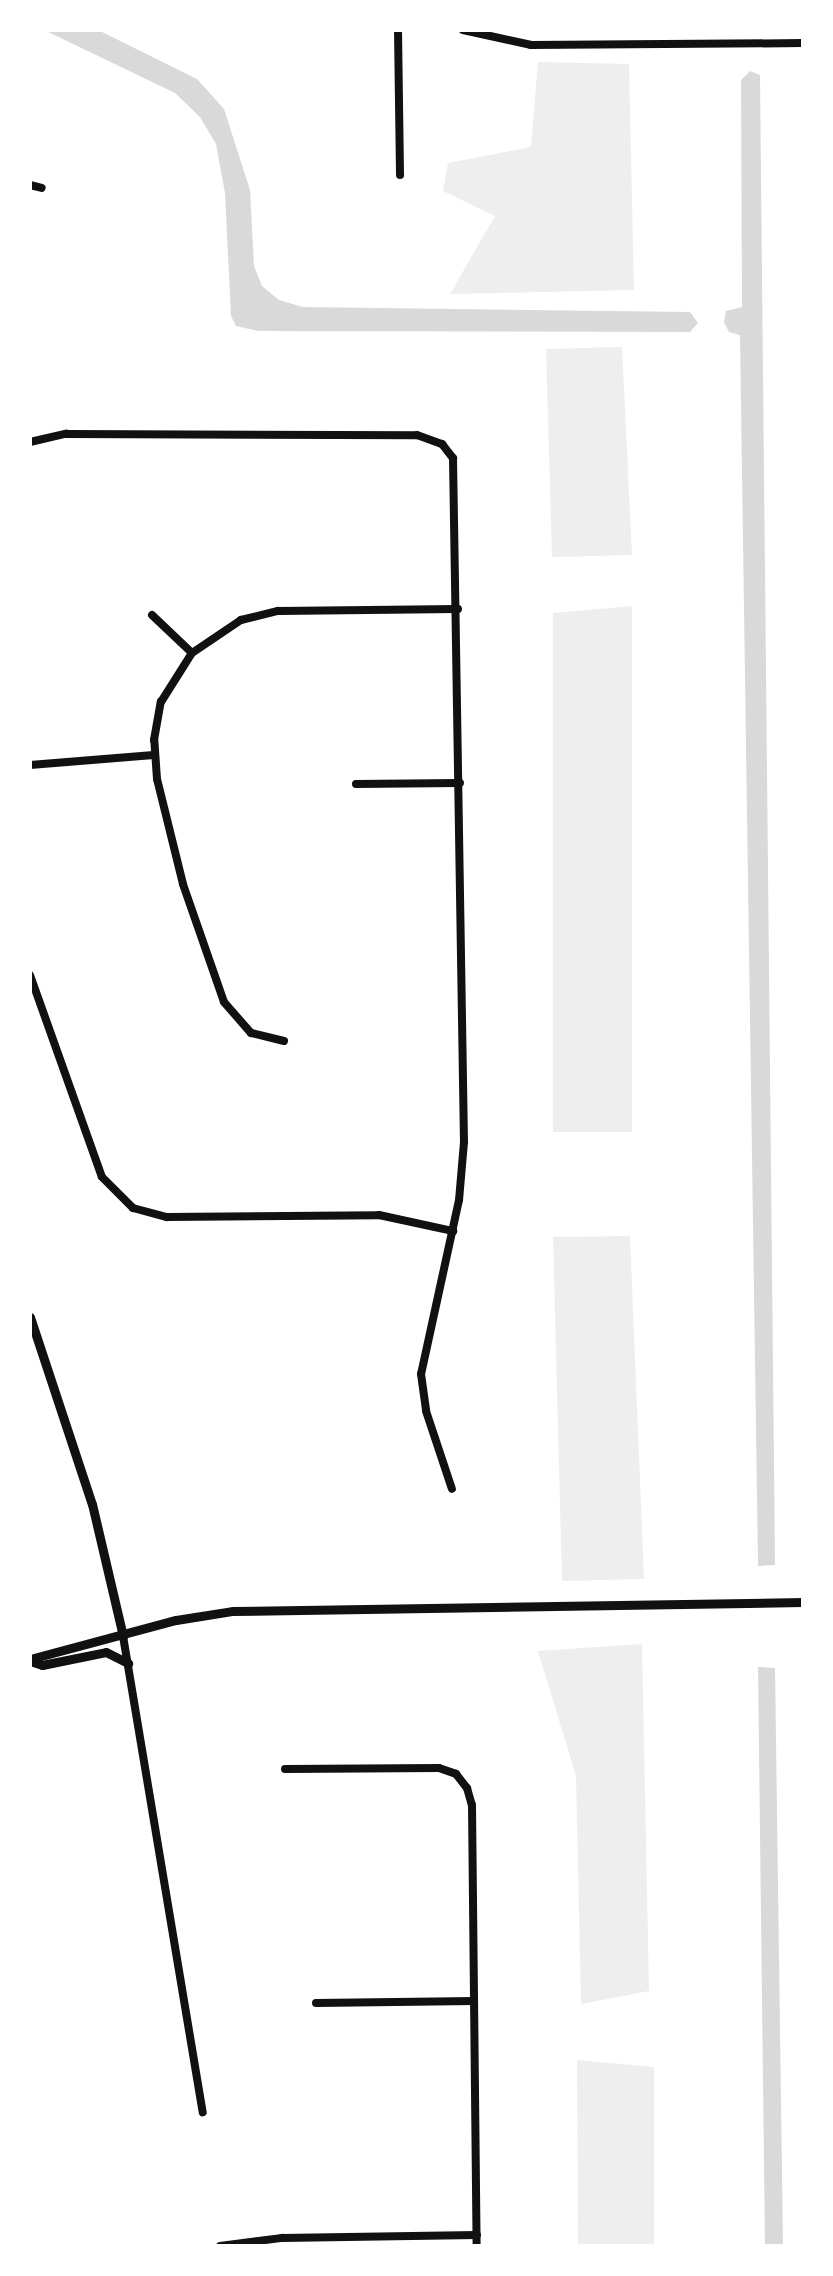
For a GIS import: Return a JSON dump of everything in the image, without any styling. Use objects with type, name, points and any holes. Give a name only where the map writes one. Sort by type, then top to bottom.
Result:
[{"type":"street","points":[[398,30],[400,175]]},
{"type":"street","points":[[464,30],[531,45],[803,43]]},
{"type":"street","points":[[30,185],[42,188]]},
{"type":"street","points":[[30,442],[66,434],[418,435],[435,439],[449,450],[456,467],[464,1142],[453,1231],[422,1374],[426,1411],[452,1488]]},
{"type":"street","points":[[284,1041],[244,1028],[224,1002],[184,884],[154,755],[161,702],[192,653],[223,628],[278,611],[458,609]]},
{"type":"street","points":[[152,614],[192,653]]},
{"type":"street","points":[[30,764],[154,755]]},
{"type":"street","points":[[356,784],[460,783]]},
{"type":"street","points":[[30,975],[102,1177],[132,1208],[167,1217],[379,1215],[453,1231]]},
{"type":"street","points":[[30,1317],[33,1337],[92,1504],[123,1636],[203,2112]]},
{"type":"street","points":[[30,1660],[176,1620],[233,1612],[803,1602]]},
{"type":"street","points":[[30,1660],[42,1665],[106,1652],[128,1663]]},
{"type":"street","points":[[284,1769],[439,1768],[462,1780],[472,1805],[477,2246]]},
{"type":"street","points":[[316,2003],[474,2001]]},
{"type":"street","points":[[220,2246],[282,2238],[477,2235]]},
{"type":"shaded area","points":[[44,30],[98,30],[197,79],[224,109],[250,190],[254,266],[262,286],[279,300],[303,307],[690,312],[698,323],[690,332],[258,331],[236,326],[231,316],[225,193],[216,144],[200,117],[175,93]]},
{"type":"shaded area","points":[[538,62],[629,64],[634,290],[450,294],[495,216],[443,191],[448,163],[531,147]]},
{"type":"shaded area","points":[[750,71],[760,75],[775,1565],[758,1566],[740,335],[729,332],[724,322],[726,311],[742,307],[741,80]]},
{"type":"shaded area","points":[[622,347],[632,555],[552,557],[546,349]]},
{"type":"shaded area","points":[[632,606],[632,1132],[553,1132],[553,613]]},
{"type":"shaded area","points":[[630,1236],[644,1579],[562,1581],[553,1237]]},
{"type":"shaded area","points":[[642,1644],[649,1991],[581,2004],[576,1776],[538,1651]]},
{"type":"shaded area","points":[[758,1667],[775,1668],[783,2246],[765,2246]]},
{"type":"shaded area","points":[[577,2060],[654,2067],[654,2246],[578,2246]]}]
